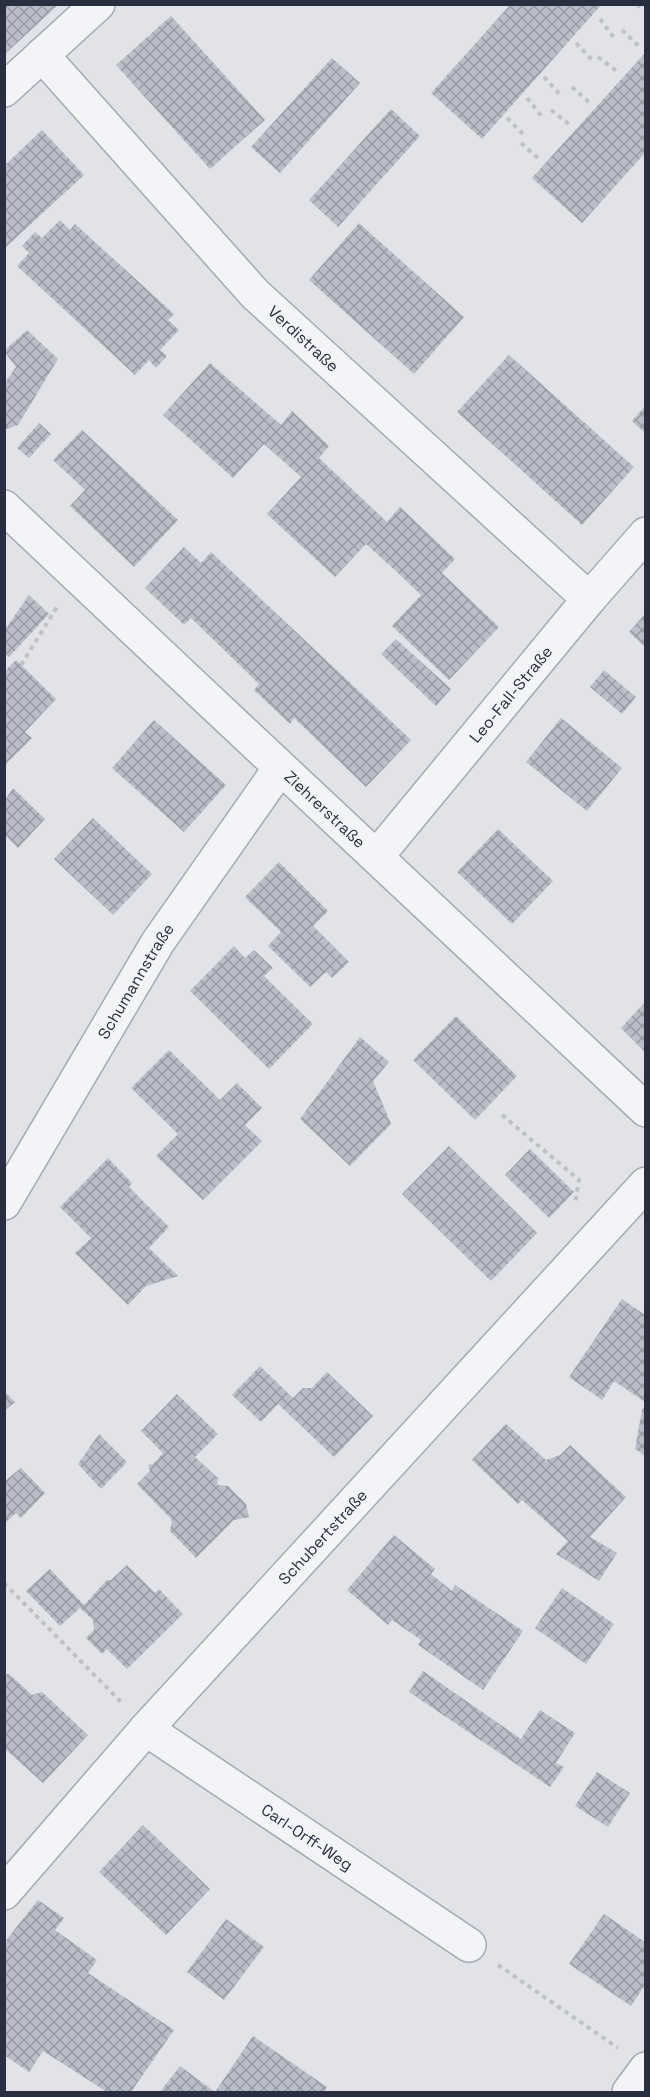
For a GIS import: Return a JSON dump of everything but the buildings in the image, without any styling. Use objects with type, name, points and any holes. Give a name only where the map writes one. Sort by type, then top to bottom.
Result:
[{"type":"street","points":[[4,90],[98,4]]},
{"type":"street","name":"Verdistraße","points":[[42,55],[255,294],[589,599]]},
{"type":"street","name":"Ziehrerstraße","points":[[4,507],[645,1110]]},
{"type":"street","name":"Leo-Fall-Straße","points":[[377,856],[645,534]]},
{"type":"street","name":"Schumannstraße","points":[[4,1203],[158,942],[280,768]]},
{"type":"street","name":"Schubertstraße","points":[[4,1893],[146,1729],[645,1184]]},
{"type":"street","name":"Carl-Orff-Weg","points":[[146,1729],[468,1945]]},
{"type":"street","points":[[629,2092],[636,2061]]},
{"type":"path","points":[[637,4],[641,9]]},
{"type":"path","points":[[600,19],[615,39]]},
{"type":"path","points":[[622,30],[639,46]]},
{"type":"path","points":[[576,43],[594,63]]},
{"type":"path","points":[[598,57],[618,72]]},
{"type":"path","points":[[544,77],[562,97]]},
{"type":"path","points":[[572,87],[590,103]]},
{"type":"path","points":[[527,98],[543,118]]},
{"type":"path","points":[[551,110],[570,125]]},
{"type":"path","points":[[507,118],[526,137]]},
{"type":"path","points":[[521,143],[539,159]]},
{"type":"path","points":[[21,665],[77,576]]},
{"type":"path","points":[[502,1115],[579,1180],[574,1215],[597,1237]]},
{"type":"path","points":[[4,1583],[146,1729]]},
{"type":"path","points":[[468,1945],[636,2061]]}]
